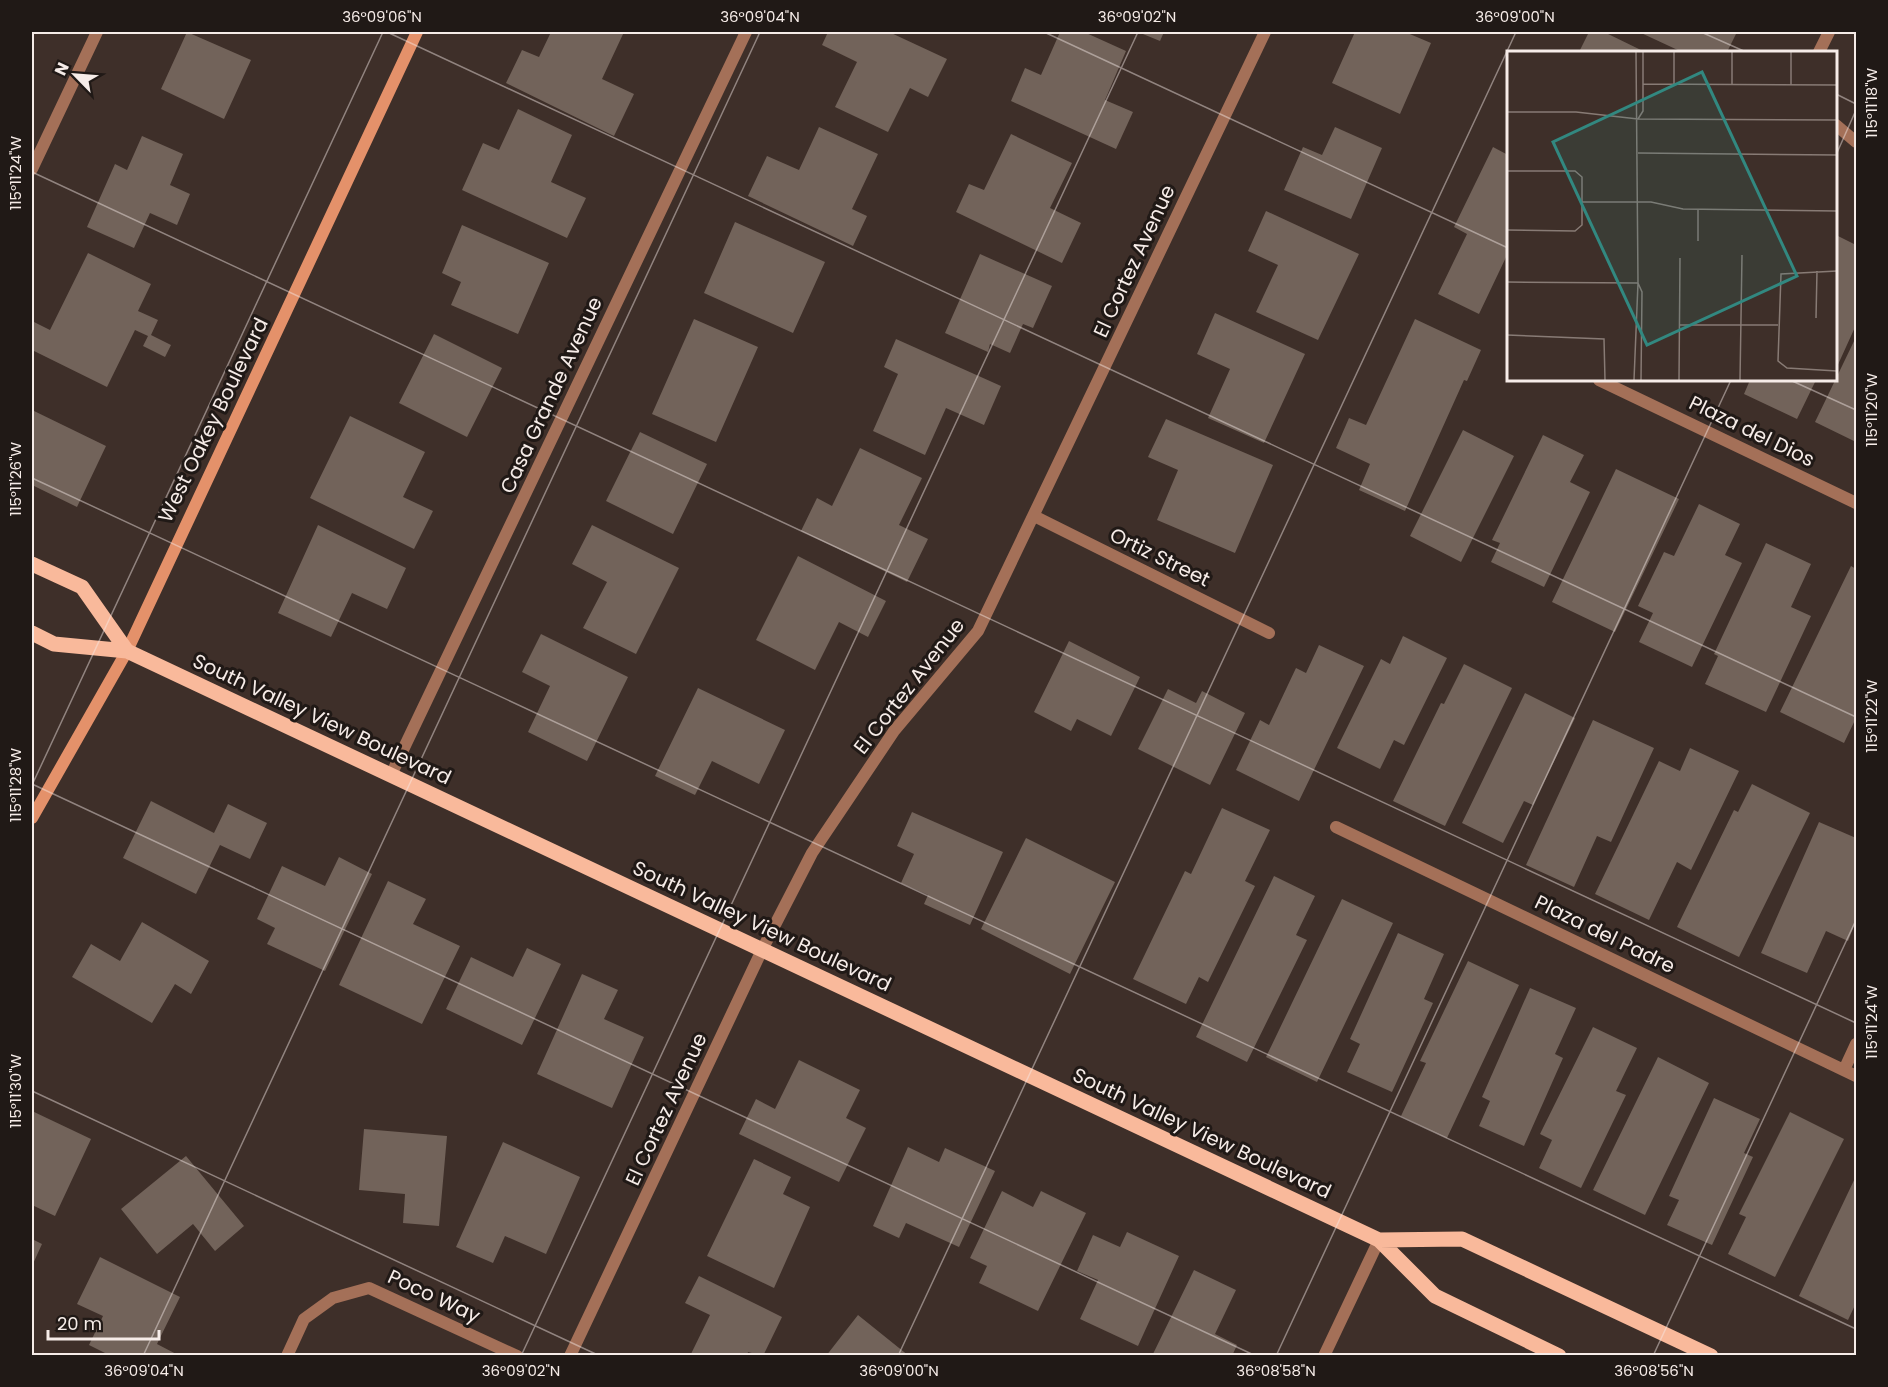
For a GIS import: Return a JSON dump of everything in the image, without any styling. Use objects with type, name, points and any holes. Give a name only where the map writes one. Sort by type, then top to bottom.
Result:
[{"type":"main road","name":"West Oakey Boulevard","points":[[32,818],[127,651],[417,32]]},
{"type":"main road","name":"South Valley View Boulevard","points":[[32,564],[82,587],[127,651]]},
{"type":"main road","name":"South Valley View Boulevard","points":[[32,633],[54,644],[127,651],[1379,1240],[1435,1296],[1559,1356]]},
{"type":"main road","name":"South Valley View Boulevard","points":[[1379,1240],[1462,1239],[1711,1356]]},
{"type":"street","points":[[32,169],[97,32]]},
{"type":"street","name":"Casa Grande Avenue","points":[[391,775],[746,32]]},
{"type":"street","name":"El Cortez Avenue","points":[[570,1356],[762,950],[812,853],[894,731],[978,632],[1265,32]]},
{"type":"street","points":[[1820,51],[1829,32]]},
{"type":"street","points":[[1837,126],[1857,142]]},
{"type":"street","name":"Plaza del Dios","points":[[1601,381],[1857,503]]},
{"type":"street","name":"Ortiz Street","points":[[1034,516],[1269,633]]},
{"type":"street","name":"Plaza del Padre","points":[[1336,827],[1857,1076]]},
{"type":"street","points":[[1844,1070],[1857,1044]]},
{"type":"street","points":[[1324,1356],[1379,1240]]},
{"type":"street","name":"Poco Way","points":[[287,1356],[304,1319],[333,1298],[369,1288],[517,1356]]},
{"type":"building","points":[[187,32],[251,60],[224,119],[161,89]]},
{"type":"building","points":[[551,32],[624,32],[602,79],[634,94],[614,136],[506,83],[522,50],[539,57]]},
{"type":"building","points":[[828,32],[889,32],[947,59],[928,97],[910,88],[888,132],[835,107],[857,62],[822,45]]},
{"type":"building","points":[[1060,32],[1084,32],[1126,51],[1105,100],[1133,112],[1116,149],[1011,101],[1025,68],[1041,75]]},
{"type":"building","points":[[1138,32],[1164,32],[1160,41]]},
{"type":"building","points":[[1355,32],[1405,32],[1431,43],[1400,114],[1332,83]]},
{"type":"building","points":[[1589,32],[1604,32],[1643,51],[1580,51]]},
{"type":"building","points":[[1639,32],[1737,32],[1728,51],[1680,51]]},
{"type":"building","points":[[518,109],[572,135],[551,182],[586,198],[567,238],[462,190],[483,143],[499,150]]},
{"type":"building","points":[[819,127],[878,154],[852,209],[867,216],[853,246],[748,196],[767,156],[799,170]]},
{"type":"building","points":[[1335,127],[1382,148],[1351,219],[1284,190],[1303,147],[1322,155]]},
{"type":"building","points":[[1011,134],[1072,163],[1050,208],[1081,223],[1062,263],[956,212],[969,184],[984,190]]},
{"type":"building","points":[[142,136],[183,154],[170,185],[190,194],[177,225],[150,213],[134,248],[87,227],[115,164],[127,170]]},
{"type":"building","points":[[1493,147],[1507,154],[1507,255],[1479,314],[1438,294],[1467,234],[1454,227]]},
{"type":"building","points":[[1266,211],[1359,254],[1318,340],[1256,312],[1278,265],[1248,251]]},
{"type":"building","points":[[735,222],[825,262],[793,333],[704,293]]},
{"type":"building","points":[[462,225],[549,263],[518,334],[451,305],[461,282],[442,273]]},
{"type":"building","points":[[1837,236],[1856,245],[1856,325],[1837,367]]},
{"type":"building","points":[[88,253],[151,284],[138,311],[158,320],[151,335],[171,345],[165,357],[143,346],[148,336],[135,330],[107,387],[32,350],[32,321],[50,330]]},
{"type":"building","points":[[980,254],[1052,286],[1033,328],[1023,324],[1010,353],[990,344],[988,352],[945,333]]},
{"type":"building","points":[[1215,313],[1305,354],[1264,443],[1208,418],[1230,369],[1197,354]]},
{"type":"building","points":[[694,319],[758,347],[716,442],[652,414]]},
{"type":"building","points":[[1415,319],[1481,350],[1467,381],[1464,380],[1405,511],[1359,490],[1370,464],[1336,448],[1349,418],[1366,425]]},
{"type":"building","points":[[434,334],[502,368],[467,437],[399,403]]},
{"type":"building","points":[[1856,337],[1856,442],[1815,422],[1835,381],[1837,381],[1837,376]]},
{"type":"building","points":[[896,339],[1001,386],[984,425],[946,408],[925,455],[873,431],[898,374],[884,367]]},
{"type":"building","points":[[1750,381],[1816,381],[1797,419],[1744,394]]},
{"type":"building","points":[[32,410],[106,446],[77,507],[32,485]]},
{"type":"building","points":[[350,416],[425,452],[403,497],[433,511],[414,549],[310,498]]},
{"type":"building","points":[[1166,419],[1273,465],[1235,553],[1157,520],[1178,470],[1148,457]]},
{"type":"building","points":[[1463,430],[1514,456],[1461,562],[1410,536]]},
{"type":"building","points":[[640,432],[707,464],[673,534],[606,501]]},
{"type":"building","points":[[1543,435],[1584,455],[1570,482],[1590,492],[1544,587],[1491,562],[1500,543],[1492,540]]},
{"type":"building","points":[[860,448],[922,478],[899,525],[928,539],[907,582],[801,531],[817,498],[832,506]]},
{"type":"building","points":[[1616,469],[1679,499],[1615,632],[1552,602]]},
{"type":"building","points":[[1699,504],[1740,524],[1725,555],[1742,563],[1692,667],[1639,642],[1653,613],[1638,606],[1664,552],[1674,556]]},
{"type":"building","points":[[318,525],[406,568],[387,609],[352,593],[331,637],[278,613]]},
{"type":"building","points":[[592,525],[679,568],[636,654],[583,628],[607,582],[572,564]]},
{"type":"building","points":[[1766,543],[1811,564],[1791,607],[1811,616],[1766,712],[1705,684],[1718,656],[1714,654]]},
{"type":"building","points":[[798,556],[886,601],[868,637],[839,622],[815,670],[756,640]]},
{"type":"building","points":[[1851,566],[1856,569],[1856,718],[1844,743],[1780,712]]},
{"type":"building","points":[[541,634],[628,677],[587,761],[528,732],[550,686],[522,672]]},
{"type":"building","points":[[1403,636],[1447,658],[1404,745],[1394,740],[1380,769],[1337,748],[1381,659],[1390,664]]},
{"type":"building","points":[[1069,641],[1140,677],[1111,736],[1077,719],[1071,731],[1034,712]]},
{"type":"building","points":[[1319,645],[1364,666],[1299,801],[1236,770],[1260,720],[1269,725],[1296,668],[1306,673]]},
{"type":"building","points":[[1464,664],[1512,688],[1445,826],[1393,801],[1441,703],[1444,704]]},
{"type":"building","points":[[698,688],[785,730],[759,784],[712,761],[695,795],[655,776]]},
{"type":"building","points":[[1168,689],[1196,703],[1202,691],[1245,713],[1210,785],[1138,749]]},
{"type":"building","points":[[1525,693],[1575,718],[1533,805],[1524,801],[1503,843],[1462,823]]},
{"type":"building","points":[[1593,720],[1654,748],[1611,842],[1597,836],[1574,887],[1526,865]]},
{"type":"building","points":[[1690,748],[1739,771],[1691,870],[1677,862],[1649,920],[1595,894],[1659,761],[1680,771]]},
{"type":"building","points":[[1752,784],[1810,813],[1739,957],[1677,927],[1734,810],[1738,812]]},
{"type":"building","points":[[151,801],[214,833],[228,804],[267,823],[250,859],[220,845],[196,894],[123,858]]},
{"type":"building","points":[[1222,808],[1270,830],[1245,881],[1255,886],[1208,982],[1199,977],[1186,1004],[1133,979],[1185,871],[1191,874]]},
{"type":"building","points":[[912,812],[1003,852],[970,925],[924,904],[928,895],[901,883],[914,854],[897,846]]},
{"type":"building","points":[[1819,822],[1856,838],[1856,921],[1848,941],[1826,931],[1807,973],[1761,953]]},
{"type":"building","points":[[1026,838],[1115,882],[1070,974],[981,929]]},
{"type":"building","points":[[339,857],[372,874],[325,971],[267,944],[275,928],[257,919],[282,866],[325,886]]},
{"type":"building","points":[[1274,876],[1315,896],[1296,935],[1307,940],[1247,1062],[1196,1037]]},
{"type":"building","points":[[388,881],[426,899],[413,924],[460,946],[422,1024],[339,985]]},
{"type":"building","points":[[1342,899],[1393,923],[1317,1082],[1266,1057]]},
{"type":"building","points":[[142,922],[209,961],[191,994],[175,984],[152,1023],[72,977],[91,944],[120,961]]},
{"type":"building","points":[[1398,933],[1444,954],[1424,999],[1433,1003],[1392,1092],[1347,1072],[1360,1044],[1350,1039]]},
{"type":"building","points":[[527,948],[561,964],[522,1045],[446,1009],[471,957],[513,977]]},
{"type":"building","points":[[1468,961],[1519,985],[1447,1138],[1401,1116],[1426,1063],[1420,1061]]},
{"type":"building","points":[[582,974],[618,990],[604,1019],[644,1037],[612,1108],[537,1074]]},
{"type":"building","points":[[1530,988],[1576,1008],[1555,1054],[1563,1058],[1524,1146],[1479,1126],[1490,1101],[1482,1097]]},
{"type":"building","points":[[1593,1027],[1637,1048],[1616,1091],[1626,1095],[1581,1188],[1539,1168],[1552,1140],[1540,1134]]},
{"type":"building","points":[[1658,1057],[1709,1083],[1645,1215],[1593,1190]]},
{"type":"building","points":[[799,1060],[860,1090],[846,1118],[866,1128],[839,1182],[739,1134],[756,1099],[775,1109]]},
{"type":"building","points":[[1714,1098],[1760,1119],[1744,1153],[1753,1157],[1712,1245],[1667,1225],[1679,1200],[1669,1196]]},
{"type":"building","points":[[32,1111],[91,1139],[55,1216],[32,1205]]},
{"type":"building","points":[[1790,1112],[1844,1139],[1775,1277],[1728,1254],[1746,1217],[1739,1214]]},
{"type":"building","points":[[364,1129],[447,1136],[439,1226],[403,1223],[405,1194],[359,1190]]},
{"type":"building","points":[[503,1142],[580,1177],[546,1254],[505,1236],[493,1263],[456,1247]]},
{"type":"building","points":[[908,1147],[939,1162],[945,1148],[995,1171],[959,1247],[906,1223],[899,1238],[873,1226]]},
{"type":"building","points":[[186,1156],[244,1226],[215,1251],[193,1224],[157,1254],[121,1209]]},
{"type":"building","points":[[754,1159],[791,1177],[783,1194],[810,1207],[774,1288],[707,1256]]},
{"type":"building","points":[[1856,1176],[1856,1303],[1848,1320],[1799,1296]]},
{"type":"building","points":[[1002,1191],[1033,1207],[1041,1191],[1086,1213],[1038,1311],[979,1283],[987,1266],[970,1258]]},
{"type":"building","points":[[1127,1232],[1179,1256],[1138,1346],[1080,1319],[1098,1280],[1077,1271],[1093,1235],[1120,1247]]},
{"type":"building","points":[[32,1239],[42,1244],[32,1266]]},
{"type":"building","points":[[100,1257],[180,1297],[157,1344],[180,1356],[111,1356],[89,1345],[103,1316],[77,1304]]},
{"type":"building","points":[[1194,1270],[1236,1290],[1215,1334],[1237,1345],[1232,1356],[1152,1356]]},
{"type":"building","points":[[699,1276],[782,1317],[763,1356],[748,1352],[747,1356],[690,1356],[710,1315],[685,1303]]},
{"type":"building","points":[[858,1315],[909,1356],[826,1356]]}]
